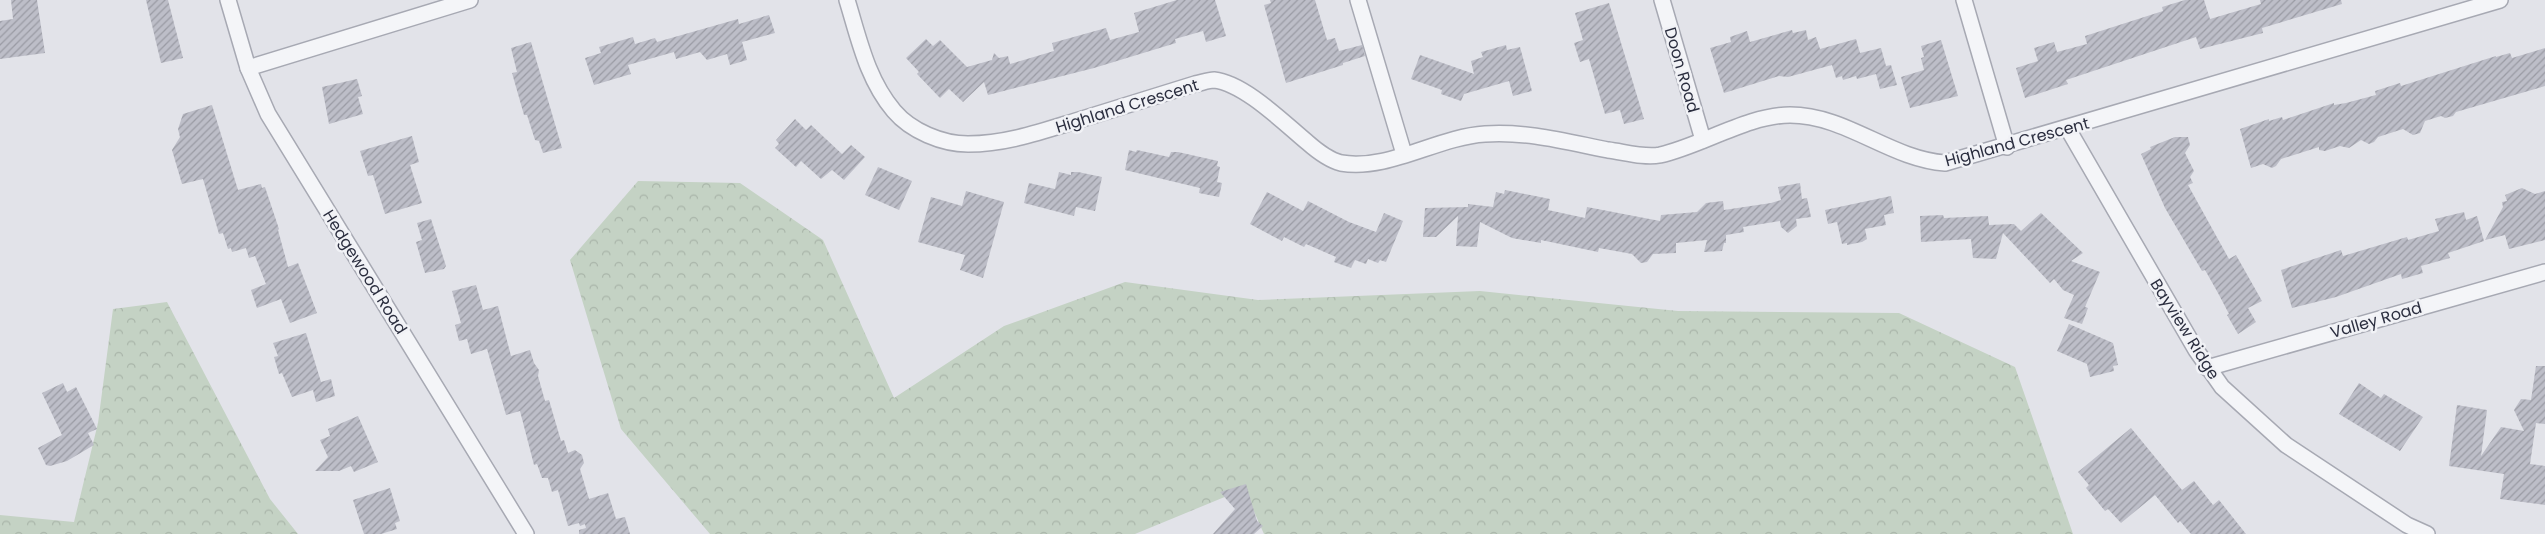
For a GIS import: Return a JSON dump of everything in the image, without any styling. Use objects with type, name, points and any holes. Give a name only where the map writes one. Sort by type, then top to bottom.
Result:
[{"type":"street","name":"Hedgewood Road","points":[[228,0],[248,68],[268,114],[526,534]]},
{"type":"street","points":[[248,68],[470,0]]},
{"type":"street","name":"Highland Crescent","points":[[848,0],[869,72],[881,94],[895,112],[920,132],[944,140],[968,144],[1019,138],[1195,84],[1214,80],[1235,86],[1316,150],[1338,162],[1365,166],[1483,134],[1521,134],[1629,153],[1658,156],[1766,119],[1795,115],[1838,124],[1905,156],[1926,162],[1945,163],[2068,129],[2500,0]]},
{"type":"street","points":[[1358,0],[1404,154]]},
{"type":"street","name":"Doon Road","points":[[1662,0],[1703,140]]},
{"type":"street","points":[[1964,0],[2006,147]]},
{"type":"street","name":"Bayview Ridge","points":[[2068,129],[2207,368],[2222,387],[2286,445],[2407,526],[2427,534]]},
{"type":"street","name":"Valley Road","points":[[2207,368],[2545,272]]},
{"type":"green space","points":[[638,181],[740,183],[823,240],[894,398],[1004,326],[1125,282],[1258,300],[1480,291],[1678,311],[1899,313],[2015,367],[2073,534],[1264,534],[1244,489],[1135,534],[710,534],[621,429],[570,260]]},
{"type":"green space","points":[[167,302],[270,499],[298,534],[0,534],[0,515],[74,522],[98,423],[113,309]]},
{"type":"building","points":[[11,0],[37,0],[45,53],[0,59],[0,21],[13,19]]},
{"type":"building","points":[[146,0],[168,0],[183,58],[161,63]]},
{"type":"building","points":[[1177,0],[1215,0],[1226,36],[1206,42],[1203,31],[1175,39],[1176,43],[1094,68],[988,95],[984,82],[963,102],[949,89],[940,98],[917,74],[919,72],[906,58],[926,39],[933,46],[940,40],[967,67],[992,60],[994,53],[999,58],[1008,56],[1010,64],[1054,51],[1052,43],[1106,28],[1110,40],[1139,32],[1134,13]]},
{"type":"building","points":[[1270,0],[1315,0],[1327,40],[1335,38],[1339,51],[1362,45],[1365,56],[1286,83],[1264,5],[1271,3]]},
{"type":"building","points":[[2185,0],[2204,0],[2210,19],[2261,4],[2260,0],[2341,0],[2342,4],[2262,28],[2263,33],[2200,49],[2196,37],[2066,80],[2068,84],[2025,98],[2016,68],[2038,61],[2034,48],[2054,42],[2057,52],[2087,44],[2085,36],[2163,11],[2162,7]]},
{"type":"building","points":[[1609,3],[1644,119],[1624,124],[1620,110],[1605,114],[1589,59],[1580,62],[1574,43],[1583,40],[1575,13]]},
{"type":"building","points":[[769,15],[775,33],[742,42],[747,60],[730,65],[727,54],[707,60],[700,52],[676,59],[674,52],[628,65],[631,74],[594,85],[585,58],[601,53],[599,47],[633,37],[635,44],[655,38],[657,42],[738,19],[739,24]]},
{"type":"building","points":[[1792,30],[1793,33],[1806,30],[1808,40],[1816,37],[1820,49],[1856,39],[1860,53],[1881,48],[1886,66],[1891,65],[1897,85],[1880,89],[1876,74],[1857,79],[1856,76],[1843,80],[1842,76],[1836,78],[1832,65],[1788,77],[1779,76],[1724,93],[1710,48],[1731,42],[1730,37],[1747,31],[1750,42]]},
{"type":"building","points":[[1941,40],[1958,96],[1910,108],[1901,77],[1924,70],[1921,58],[1924,57],[1921,46]]},
{"type":"building","points":[[531,42],[562,148],[543,153],[539,141],[535,140],[527,115],[524,115],[512,73],[517,72],[511,48]]},
{"type":"building","points":[[1506,45],[1507,50],[1520,47],[1532,91],[1513,96],[1509,81],[1464,94],[1461,101],[1441,94],[1442,90],[1411,79],[1420,55],[1474,74],[1471,61],[1483,57],[1481,52]]},
{"type":"building","points":[[2545,48],[2545,86],[2456,112],[2453,116],[2445,118],[2441,116],[2425,121],[2420,133],[2413,135],[2403,129],[2378,137],[2369,144],[2361,140],[2349,148],[2340,146],[2325,151],[2319,150],[2319,147],[2281,159],[2272,168],[2263,164],[2251,168],[2240,129],[2269,119],[2269,121],[2282,117],[2283,120],[2334,103],[2334,105],[2346,103],[2376,95],[2375,91],[2400,83],[2401,86],[2496,56],[2510,53],[2512,58]]},
{"type":"building","points":[[357,79],[362,96],[358,97],[363,114],[329,124],[322,87]]},
{"type":"building","points":[[212,105],[238,190],[261,184],[262,188],[265,187],[279,229],[288,267],[298,263],[317,313],[290,323],[281,299],[257,308],[251,290],[266,284],[255,256],[249,258],[246,248],[232,252],[231,248],[228,249],[223,233],[219,234],[203,179],[182,184],[172,150],[180,137],[178,129],[183,114]]},
{"type":"building","points":[[795,119],[806,130],[811,125],[842,154],[851,145],[865,157],[844,180],[832,170],[821,179],[801,161],[796,167],[775,148],[779,144],[776,140]]},
{"type":"building","points":[[412,136],[419,162],[410,165],[422,203],[385,214],[373,175],[368,176],[360,151]]},
{"type":"building","points":[[2175,137],[2188,137],[2190,145],[2185,153],[2194,171],[2190,177],[2193,183],[2188,185],[2229,259],[2236,255],[2262,301],[2248,308],[2256,322],[2238,334],[2205,270],[2202,271],[2165,208],[2141,154],[2151,149],[2150,147]]},
{"type":"building","points":[[1129,150],[1169,157],[1171,152],[1178,152],[1218,161],[1217,166],[1220,167],[1217,182],[1222,183],[1219,197],[1199,193],[1200,188],[1125,170]]},
{"type":"building","points":[[878,167],[912,181],[899,210],[865,195]]},
{"type":"building","points":[[1059,172],[1071,175],[1071,172],[1078,172],[1102,177],[1095,211],[1076,207],[1074,216],[1024,203],[1029,183],[1055,189]]},
{"type":"building","points":[[1800,183],[1802,199],[1807,198],[1811,217],[1796,219],[1797,226],[1788,233],[1781,227],[1780,221],[1743,227],[1744,232],[1726,235],[1726,243],[1724,243],[1722,251],[1704,252],[1707,240],[1676,243],[1676,253],[1653,254],[1647,262],[1641,263],[1632,254],[1599,248],[1598,252],[1541,240],[1541,243],[1512,238],[1480,222],[1477,247],[1456,246],[1458,216],[1436,237],[1423,237],[1425,208],[1468,207],[1468,204],[1493,207],[1496,192],[1504,194],[1505,190],[1550,199],[1548,210],[1585,218],[1587,207],[1660,221],[1661,215],[1697,212],[1706,203],[1723,201],[1724,210],[1771,203],[1781,200],[1778,187]]},
{"type":"building","points":[[2522,188],[2535,194],[2545,191],[2545,240],[2509,249],[2505,235],[2485,240],[2503,207],[2502,202],[2507,201],[2505,195]]},
{"type":"building","points":[[966,191],[1004,202],[983,278],[960,270],[965,255],[918,242],[931,197],[962,206]]},
{"type":"building","points":[[1267,192],[1303,211],[1308,201],[1349,222],[1376,232],[1384,213],[1403,221],[1386,262],[1380,260],[1378,263],[1368,259],[1366,264],[1355,260],[1351,268],[1334,262],[1336,257],[1306,244],[1304,247],[1284,237],[1282,241],[1250,224]]},
{"type":"building","points":[[1891,196],[1894,213],[1884,215],[1886,225],[1865,229],[1867,239],[1862,242],[1842,244],[1837,222],[1828,224],[1825,210]]},
{"type":"building","points":[[2464,212],[2466,220],[2477,216],[2484,241],[2448,253],[2450,258],[2421,266],[2423,273],[2402,279],[2401,274],[2336,297],[2292,308],[2281,270],[2341,250],[2343,256],[2407,237],[2408,240],[2439,231],[2435,219]]},
{"type":"building","points":[[2041,213],[2083,253],[2071,261],[2100,272],[2085,307],[2088,308],[2082,324],[2064,318],[2074,295],[2063,290],[2054,279],[2050,283],[2003,233],[1996,259],[1973,258],[1971,239],[1921,242],[1920,216],[1943,215],[1944,218],[1988,216],[1989,225],[2014,224],[2021,231]]},
{"type":"building","points":[[431,219],[446,266],[444,269],[425,273],[416,242],[422,240],[417,223]]},
{"type":"building","points":[[476,285],[483,310],[498,306],[511,356],[530,350],[534,363],[539,370],[538,376],[545,401],[549,400],[561,441],[564,440],[568,453],[575,450],[582,455],[584,463],[580,469],[589,499],[608,493],[616,519],[625,517],[630,534],[579,534],[579,530],[586,528],[585,524],[580,526],[579,523],[568,526],[558,490],[552,492],[548,478],[542,478],[537,464],[534,465],[520,411],[506,415],[487,349],[471,354],[467,339],[459,341],[455,325],[461,323],[452,291]]},
{"type":"building","points":[[2069,324],[2113,343],[2118,365],[2113,366],[2114,371],[2090,377],[2087,364],[2057,351]]},
{"type":"building","points":[[306,333],[321,382],[331,379],[335,396],[316,402],[313,390],[292,397],[282,373],[279,374],[274,357],[278,356],[273,343]]},
{"type":"building","points":[[2536,366],[2545,366],[2545,424],[2536,423],[2530,464],[2545,466],[2545,505],[2500,499],[2504,474],[2449,466],[2457,405],[2487,410],[2481,456],[2501,427],[2524,431],[2514,410],[2521,399],[2531,400]]},
{"type":"building","points":[[63,383],[67,392],[76,387],[97,429],[88,433],[94,445],[67,461],[50,466],[46,465],[38,448],[62,435],[42,393]]},
{"type":"building","points":[[2359,383],[2381,398],[2384,394],[2423,417],[2400,451],[2339,414]]},
{"type":"building","points":[[358,416],[378,462],[354,472],[351,466],[339,471],[315,471],[328,457],[320,440],[330,436],[328,429]]},
{"type":"building","points":[[2131,428],[2182,490],[2194,481],[2213,505],[2219,500],[2246,534],[2191,534],[2180,521],[2178,523],[2155,495],[2121,523],[2108,509],[2105,511],[2086,488],[2089,485],[2078,472]]},
{"type":"building","points":[[1246,484],[1257,521],[1263,526],[1254,534],[1213,534],[1235,509],[1220,492]]},
{"type":"building","points":[[390,488],[400,521],[395,523],[397,529],[381,534],[364,534],[353,500]]}]
